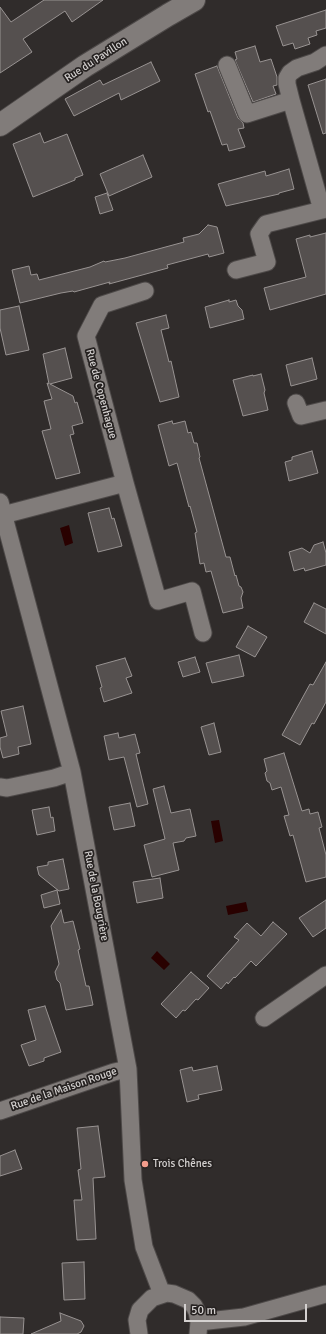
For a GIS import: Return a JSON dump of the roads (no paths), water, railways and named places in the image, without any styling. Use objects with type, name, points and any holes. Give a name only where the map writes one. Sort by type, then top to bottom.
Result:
[{"type":"street","name":"Rue du Pavillon","points":[[0,124],[85,66],[194,0]]},
{"type":"street","points":[[236,270],[267,262],[259,234],[266,224],[324,209],[291,100],[287,78],[296,68],[315,62],[326,55]]},
{"type":"street","points":[[227,66],[247,114],[291,100]]},
{"type":"street","name":"Rue de Copenhague","points":[[145,291],[102,305],[86,336],[158,601],[192,591],[204,633]]},
{"type":"street","points":[[296,403],[301,416],[326,410]]},
{"type":"street","points":[[2,509],[125,483]]},
{"type":"street","name":"Rue de la Bougrière","points":[[2,509],[72,772],[128,1068],[133,1180],[144,1247],[162,1294]]},
{"type":"street","points":[[0,787],[7,788],[62,776],[72,772]]},
{"type":"street","points":[[264,1018],[326,975]]},
{"type":"street","name":"Rue de la Maison Rouge","points":[[0,1111],[128,1068]]},
{"type":"street","points":[[139,1334],[137,1320],[140,1310],[152,1298],[162,1294],[174,1294],[188,1300],[197,1312],[199,1328],[326,1294]]},
{"type":"place","name":"Trois Chênes","points":[[145,1164]]}]
